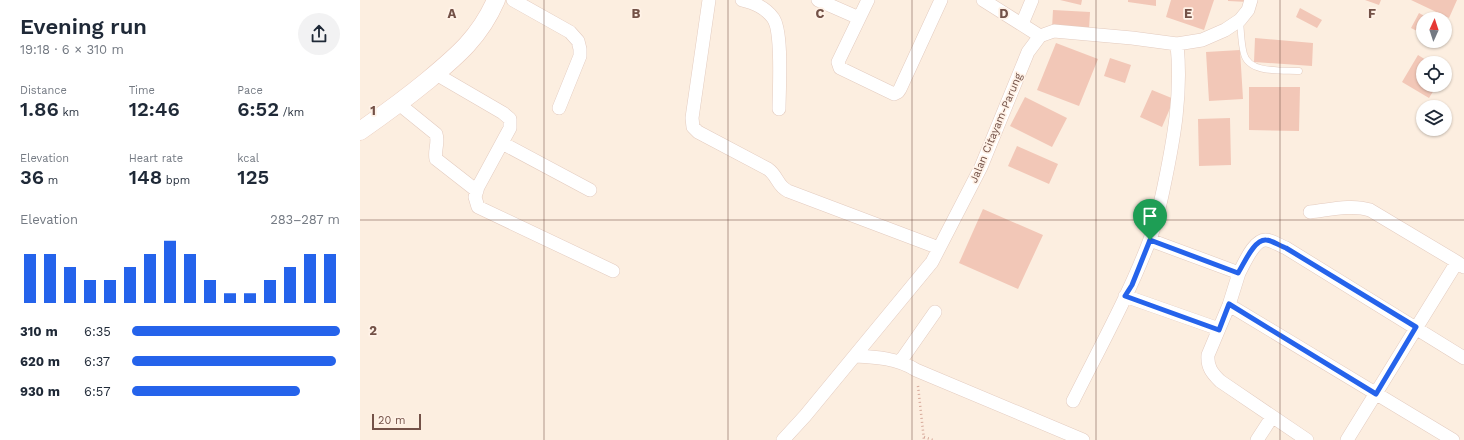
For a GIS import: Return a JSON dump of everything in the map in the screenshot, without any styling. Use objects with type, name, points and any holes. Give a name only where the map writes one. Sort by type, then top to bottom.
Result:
[{"type":"main road","points":[[360,131],[399,104],[466,47],[491,12],[496,0]]},
{"type":"street","points":[[513,0],[570,32],[578,41],[580,56],[559,108]]},
{"type":"street","points":[[709,0],[692,118],[693,126],[698,132],[768,169],[773,173],[781,188],[939,248]]},
{"type":"street","points":[[742,0],[762,7],[774,18],[779,31],[778,109]]},
{"type":"street","points":[[818,0],[859,18]]},
{"type":"street","points":[[868,0],[838,62],[838,65],[840,68],[894,94],[900,89],[941,0]]},
{"type":"street","points":[[983,0],[1040,36],[1054,31],[1132,38],[1177,44],[1202,40],[1225,30],[1240,20],[1248,10],[1251,0]]},
{"type":"street","points":[[1022,24],[1032,0]]},
{"type":"street","name":"Jalan Citayam-Parung","points":[[783,440],[806,416],[932,262],[981,167],[1028,52],[1040,36]]},
{"type":"street","points":[[1073,401],[1125,296],[1132,285],[1150,240],[1160,205],[1172,143],[1179,94],[1177,44]]},
{"type":"street","points":[[436,74],[503,113],[510,119],[510,128],[477,191],[475,197],[478,207],[614,271]]},
{"type":"street","points":[[399,104],[436,134],[438,141],[435,155],[436,159],[477,191]]},
{"type":"street","points":[[502,143],[590,190]]},
{"type":"street","points":[[1310,212],[1357,207],[1370,210],[1460,264],[1416,327],[1348,440]]},
{"type":"street","points":[[1150,240],[1238,273]]},
{"type":"street","points":[[1307,440],[1220,381],[1211,372],[1207,364],[1208,356],[1229,304],[1238,273],[1254,245],[1260,241],[1266,240],[1286,248],[1464,358]]},
{"type":"street","points":[[1125,296],[1219,330]]},
{"type":"street","points":[[1229,304],[1453,440]]},
{"type":"street","points":[[900,362],[935,312]]},
{"type":"street","points":[[854,356],[879,357],[900,362],[1083,440]]},
{"type":"street","points":[[1257,440],[1272,417]]},
{"type":"lane","points":[[1240,20],[1244,55],[1249,62],[1257,68],[1299,71]]},
{"type":"path","points":[[916,370],[924,438],[933,440]]},
{"type":"building","points":[[1060,0],[1082,0],[1081,5]]},
{"type":"building","points":[[1128,0],[1156,0],[1156,6],[1128,2]]},
{"type":"building","points":[[1171,0],[1214,0],[1204,30],[1166,17]]},
{"type":"building","points":[[1228,0],[1249,0],[1248,2]]},
{"type":"building","points":[[1365,0],[1381,0],[1379,5]]},
{"type":"building","points":[[1411,0],[1457,0],[1452,12],[1436,12]]},
{"type":"building","points":[[1300,8],[1322,20],[1317,28],[1296,17]]},
{"type":"building","points":[[1053,10],[1090,12],[1089,30],[1052,28]]},
{"type":"building","points":[[1416,19],[1416,30],[1411,28]]},
{"type":"building","points":[[1255,38],[1313,43],[1312,66],[1254,62]]},
{"type":"building","points":[[1056,43],[1098,59],[1079,106],[1037,90]]},
{"type":"building","points":[[1240,50],[1243,99],[1209,101],[1206,52]]},
{"type":"building","points":[[1110,58],[1131,65],[1125,83],[1104,76]]},
{"type":"building","points":[[1416,58],[1416,90],[1402,82]]},
{"type":"building","points":[[1249,87],[1300,87],[1299,131],[1249,130]]},
{"type":"building","points":[[1152,90],[1174,99],[1162,127],[1140,117]]},
{"type":"building","points":[[1419,92],[1433,92],[1429,98]]},
{"type":"building","points":[[1025,97],[1067,118],[1052,147],[1010,126]]},
{"type":"building","points":[[1230,118],[1231,165],[1199,166],[1198,119]]},
{"type":"building","points":[[1017,146],[1058,164],[1049,184],[1008,166]]},
{"type":"building","points":[[983,209],[1043,235],[1018,289],[959,263]]},
{"type":"route","points":[[1150,240],[1238,273],[1254,245],[1260,241],[1266,240],[1286,248],[1416,327],[1376,394],[1229,304],[1219,330],[1132,300],[1125,296],[1132,285],[1150,240]]}]
